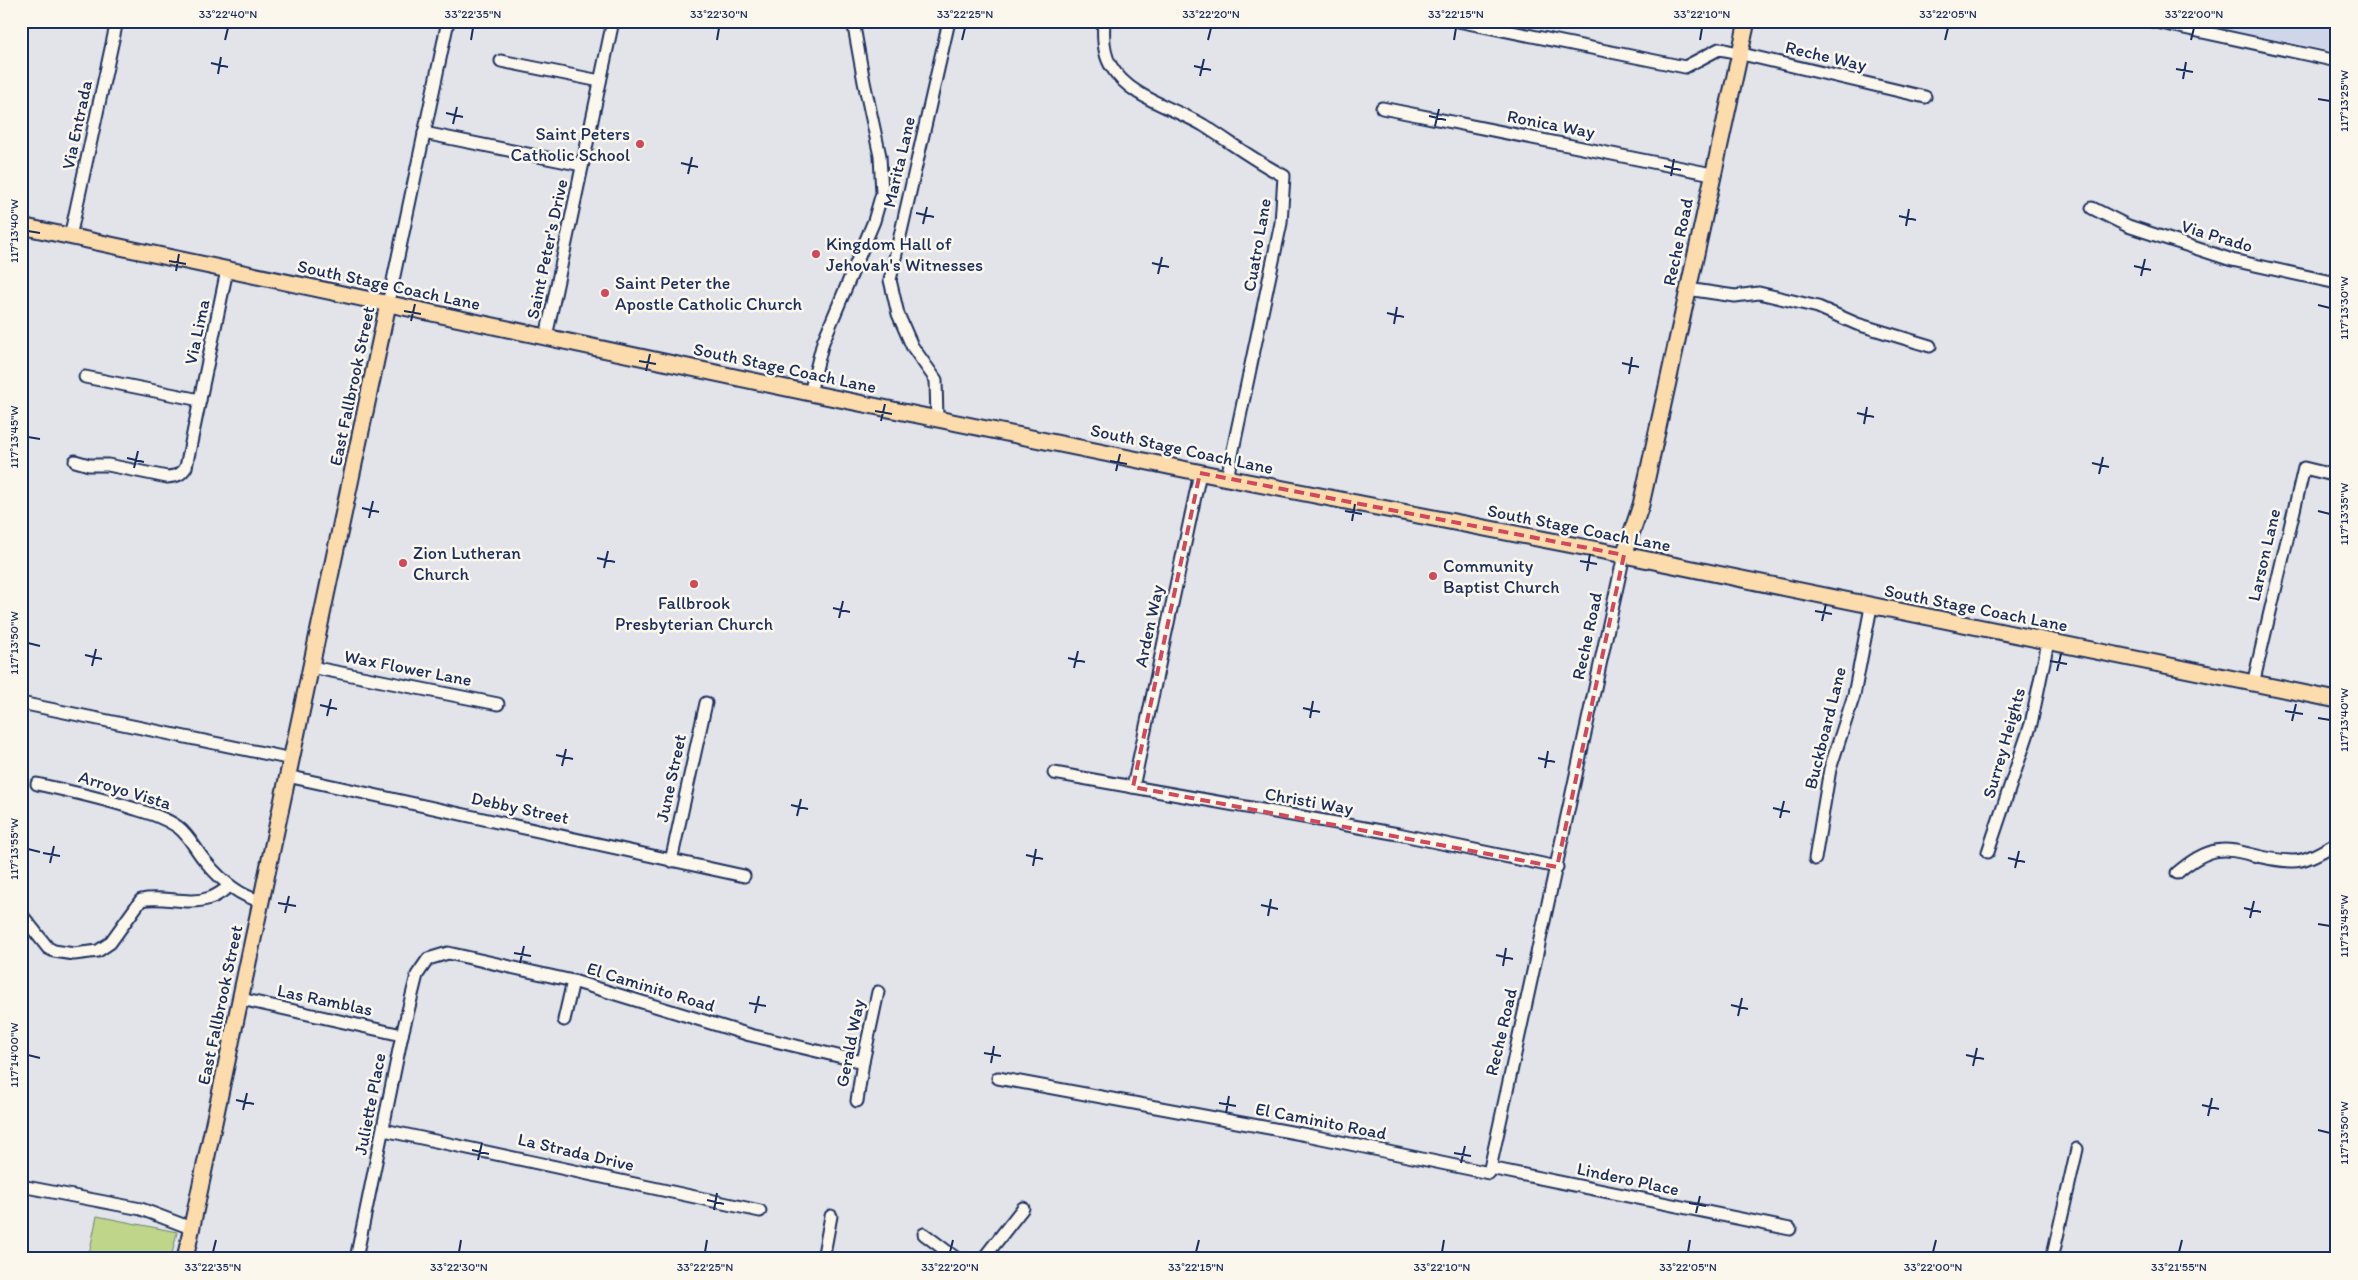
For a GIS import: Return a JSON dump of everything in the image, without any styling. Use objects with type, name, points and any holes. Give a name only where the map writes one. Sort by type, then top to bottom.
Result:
[{"type":"main road","name":"Reche Road","points":[[1624,555],[1641,505],[1747,21]]},
{"type":"main road","name":"South Stage Coach Lane","points":[[21,226],[810,393],[1200,473],[1624,555],[2337,700]]},
{"type":"main road","name":"East Fallbrook Street","points":[[185,1259],[388,304]]},
{"type":"street","name":"Via Entrada","points":[[70,237],[117,21]]},
{"type":"street","name":"East Fallbrook Street","points":[[388,304],[448,21]]},
{"type":"street","name":"Saint Peter's Drive","points":[[546,337],[613,21]]},
{"type":"street","points":[[810,393],[823,342],[874,221],[882,194],[880,156],[864,82],[854,21]]},
{"type":"street","name":"Marita Lane","points":[[937,419],[936,380],[912,346],[898,314],[890,280],[949,21]]},
{"type":"street","name":"Cuatro Lane","points":[[1104,21],[1103,36],[1110,65],[1127,84],[1137,92],[1204,126],[1260,164],[1284,176],[1281,223],[1227,478]]},
{"type":"street","name":"Reche Way","points":[[1458,21],[1685,67],[1719,49],[1925,97]]},
{"type":"street","points":[[2152,21],[2337,61]]},
{"type":"street","points":[[501,61],[600,81]]},
{"type":"street","name":"Ronica Way","points":[[1382,108],[1712,174]]},
{"type":"street","points":[[424,133],[582,165]]},
{"type":"street","name":"Via Prado","points":[[2092,208],[2128,226],[2232,260],[2337,283]]},
{"type":"street","name":"Via Lima","points":[[75,461],[89,466],[108,465],[167,477],[177,476],[186,467],[227,270]]},
{"type":"street","points":[[1687,288],[1735,296],[1759,293],[1809,305],[1857,324],[1930,346]]},
{"type":"street","points":[[85,377],[200,400]]},
{"type":"street","name":"Larson Lane","points":[[2253,684],[2304,468],[2337,476]]},
{"type":"street","name":"Arden Way","points":[[1133,787],[1200,473]]},
{"type":"street","name":"Reche Road","points":[[1489,1170],[1624,555]]},
{"type":"street","name":"Buckboard Lane","points":[[1815,859],[1830,769],[1839,736],[1846,723],[1851,704],[1871,606]]},
{"type":"street","name":"Surrey Heights","points":[[1988,852],[2031,724],[2048,642]]},
{"type":"street","name":"Wax Flower Lane","points":[[311,667],[498,704]]},
{"type":"street","name":"June Street","points":[[671,861],[706,703]]},
{"type":"street","points":[[21,704],[292,759]]},
{"type":"street","name":"Christi Way","points":[[1054,773],[1398,834],[1557,867]]},
{"type":"street","name":"Debby Street","points":[[287,776],[744,876]]},
{"type":"street","name":"Arroyo Vista","points":[[36,784],[90,795],[163,818],[179,828],[197,847],[205,862],[230,886],[252,899],[261,901]]},
{"type":"street","points":[[2176,873],[2192,859],[2204,853],[2223,849],[2292,861],[2315,855],[2337,843]]},
{"type":"street","points":[[21,914],[48,948],[54,951],[74,954],[98,951],[110,943],[116,936],[140,900],[154,897],[186,902],[210,898],[230,886]]},
{"type":"street","name":"El Caminito Road","points":[[428,959],[448,953],[573,981],[750,1035],[862,1062]]},
{"type":"street","name":"Juliette Place","points":[[356,1259],[402,1035],[417,974],[428,959]]},
{"type":"street","points":[[564,1020],[573,981]]},
{"type":"street","name":"Gerald Way","points":[[857,1101],[862,1062],[878,992]]},
{"type":"street","name":"Las Ramblas","points":[[240,1000],[402,1035]]},
{"type":"street","name":"El Caminito Road","points":[[998,1078],[1489,1170]]},
{"type":"street","name":"La Strada Drive","points":[[384,1130],[760,1211]]},
{"type":"street","points":[[2052,1259],[2076,1149]]},
{"type":"street","name":"Lindero Place","points":[[1489,1170],[1790,1229]]},
{"type":"street","points":[[21,1186],[141,1209],[191,1228]]},
{"type":"street","points":[[983,1259],[1022,1208]]},
{"type":"street","points":[[822,1259],[831,1216]]},
{"type":"street","points":[[924,1234],[958,1259]]},
{"type":"highlighted area","points":[[1200,473],[1624,555],[1557,867],[1133,787]]},
{"type":"shaded area","points":[[2182,21],[2337,21],[2337,52]]},
{"type":"green space","points":[[97,1216],[177,1232],[171,1259],[88,1259]]},
{"type":"place","name":"Saint Peters Catholic School","points":[[640,144]]},
{"type":"place","name":"Kingdom Hall of Jehovah's Witnesses","points":[[816,254]]},
{"type":"place","name":"Saint Peter the Apostle Catholic Church","points":[[605,293]]},
{"type":"place","name":"Zion Lutheran Church","points":[[403,563]]},
{"type":"place","name":"Community Baptist Church","points":[[1433,576]]},
{"type":"place","name":"Fallbrook Presbyterian Church","points":[[694,584]]}]
